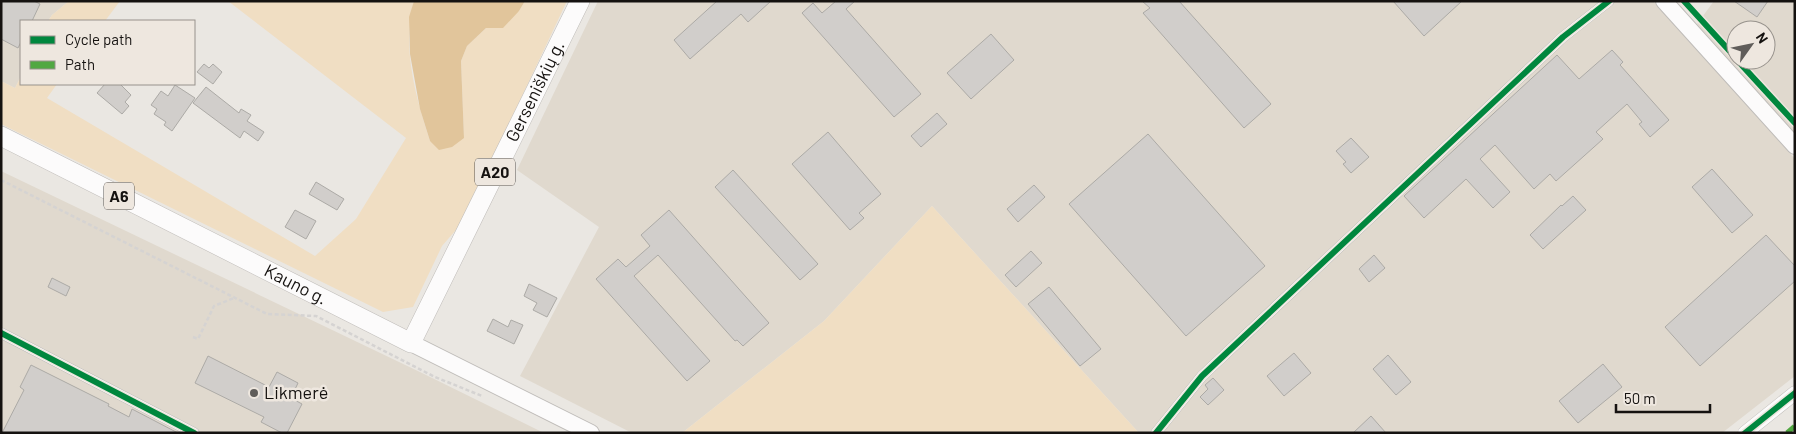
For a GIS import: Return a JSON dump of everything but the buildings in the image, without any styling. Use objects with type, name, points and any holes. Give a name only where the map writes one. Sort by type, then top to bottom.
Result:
[{"type":"highway","name":"Gerseniškių g.","points":[[411,343],[580,1]]},
{"type":"highway","name":"Kauno g.","points":[[1,136],[411,343]]},
{"type":"main road","points":[[1664,1],[1795,146]]},
{"type":"main road","name":"Kauno g.","points":[[411,343],[591,433]]},
{"type":"street","points":[[1156,433],[1202,376],[1563,37],[1609,1]]},
{"type":"street","points":[[1,333],[194,433]]},
{"type":"street","points":[[1745,433],[1795,393]]},
{"type":"path","points":[[1,180],[267,314],[316,316],[435,377],[486,398]]},
{"type":"path","points":[[193,336],[198,339],[214,306],[234,298]]},
{"type":"shaded area","points":[[1,1],[69,1],[49,20],[20,20],[20,78],[15,88],[1,81]]},
{"type":"shaded area","points":[[69,1],[120,1],[106,20],[49,20]]},
{"type":"shaded area","points":[[228,1],[414,1],[410,18],[409,36],[412,72],[415,90],[430,141],[464,138],[461,61],[467,46],[486,28],[519,11],[525,1],[567,1],[462,223],[442,246],[413,307],[383,312],[1,124],[1,81],[15,88],[20,78],[20,85],[56,85],[47,98],[315,256],[356,219],[406,138]]},
{"type":"shaded area","points":[[414,1],[525,1],[519,11],[503,28],[486,28],[467,46],[461,61],[464,138],[452,147],[439,150],[430,141],[420,109],[410,54],[409,17]]},
{"type":"shaded area","points":[[598,1],[1653,1],[1795,159],[1795,376],[1722,433],[1139,433],[932,206],[824,321],[682,433],[632,433],[520,376],[599,227],[517,170]]},
{"type":"shaded area","points":[[1714,1],[1795,1],[1795,133],[1738,70],[1776,70],[1776,20],[1726,20],[1726,56],[1697,24]]},
{"type":"shaded area","points":[[1,171],[422,373],[544,433],[1,433]]},
{"type":"shaded area","points":[[932,206],[1139,433],[682,433],[824,321]]},
{"type":"marked path","points":[[1787,433],[1795,426]]},
{"type":"cycle path","points":[[1156,433],[1202,376],[1563,37],[1609,1]]},
{"type":"cycle path","points":[[1684,1],[1726,47]]},
{"type":"cycle path","points":[[1746,70],[1795,123]]},
{"type":"cycle path","points":[[1,333],[194,433]]},
{"type":"cycle path","points":[[1745,433],[1795,393]]},
{"type":"place","name":"Likmerė","points":[[254,393]]}]
